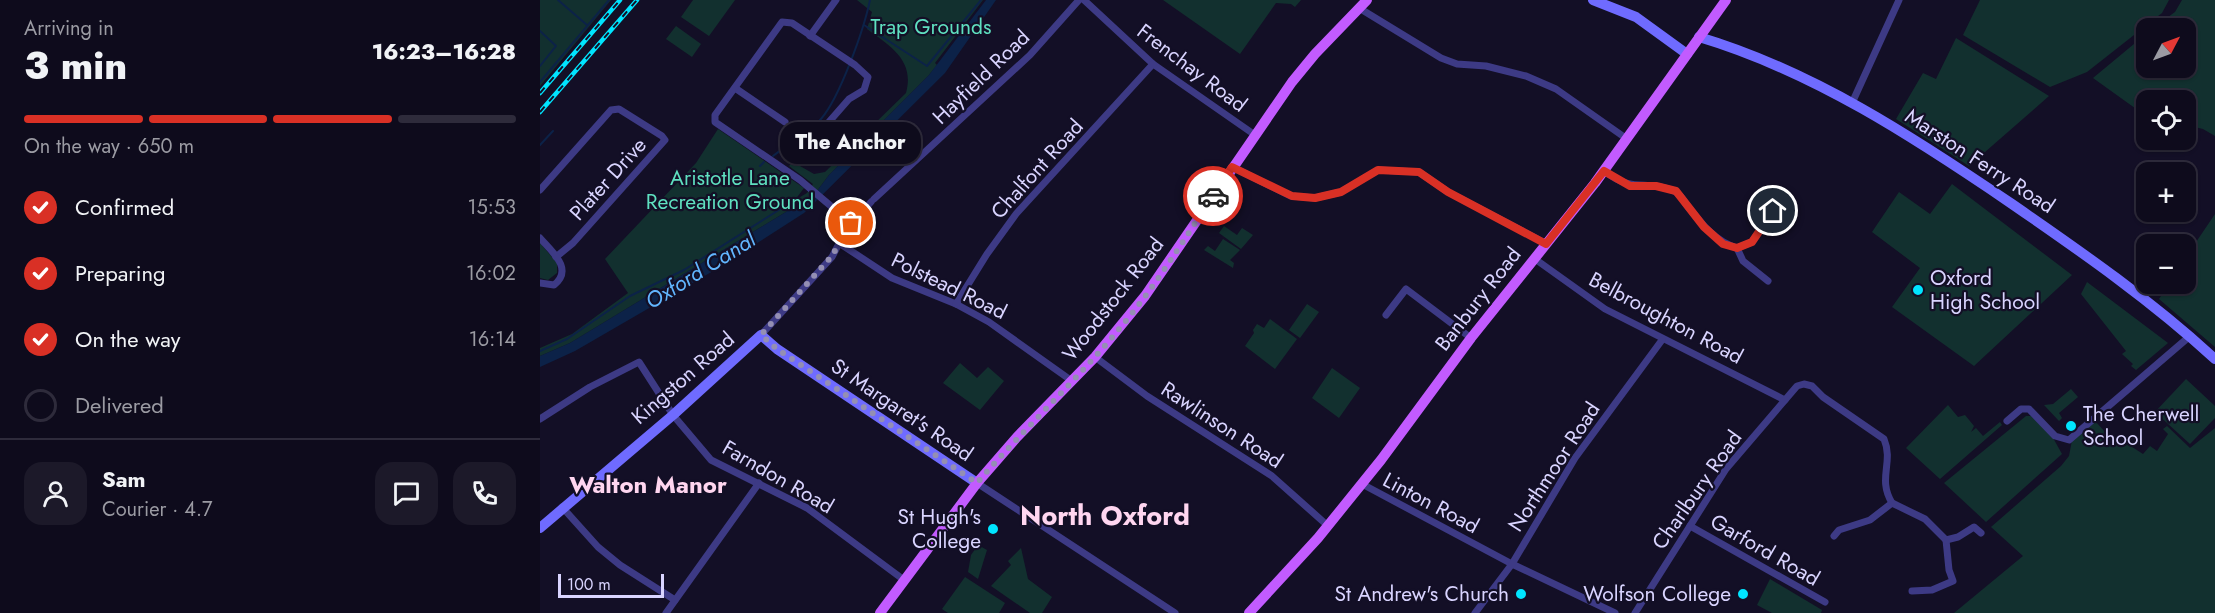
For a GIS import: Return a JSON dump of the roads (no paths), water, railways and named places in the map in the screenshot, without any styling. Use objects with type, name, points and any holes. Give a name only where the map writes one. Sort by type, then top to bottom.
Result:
[{"type":"main road","points":[[1593,0],[1636,17],[1687,54]]},
{"type":"main road","name":"Banbury Road","points":[[1249,613],[1328,526],[1362,484],[1471,338],[1604,171],[1726,0]]},
{"type":"main road","name":"Woodstock Road","points":[[879,613],[977,483],[1017,437],[1095,357],[1145,296],[1232,167],[1315,54],[1363,4]]},
{"type":"main road","name":"Marston Ferry Road","points":[[1700,37],[1768,63],[1852,103],[1927,147],[2138,293],[2215,359]]},
{"type":"main road","name":"Kingston Road","points":[[540,528],[673,415],[761,335]]},
{"type":"main road","name":"St Margaret's Road","points":[[761,335],[777,349],[977,483]]},
{"type":"street","points":[[810,36],[836,0]]},
{"type":"street","name":"Frenchay Road","points":[[1082,0],[1153,64],[1255,135]]},
{"type":"street","name":"Hayfield Road","points":[[839,243],[851,223],[873,200],[1030,55],[1082,0]]},
{"type":"street","points":[[1852,103],[1899,0]]},
{"type":"street","points":[[1363,4],[1441,58],[1457,64],[1486,66],[1526,76],[1556,89],[1627,140]]},
{"type":"street","points":[[798,148],[828,123],[849,99],[864,90],[868,77],[792,23],[782,22],[716,115],[715,122],[812,189],[851,223]]},
{"type":"street","name":"Chalfont Road","points":[[956,304],[1016,214],[1153,64]]},
{"type":"street","points":[[735,88],[785,122]]},
{"type":"street","name":"Plater Drive","points":[[540,190],[612,110],[619,110],[662,136],[664,140],[573,243],[556,257]]},
{"type":"street","points":[[1232,167],[1292,196],[1315,198],[1341,192],[1378,170],[1419,172],[1448,192],[1546,244]]},
{"type":"street","points":[[1604,171],[1630,186],[1656,186],[1676,191],[1704,227],[1723,244],[1737,248],[1752,242],[1784,196]]},
{"type":"street","points":[[831,204],[846,230]]},
{"type":"street","points":[[540,238],[562,264],[562,279],[554,285],[540,284]]},
{"type":"street","name":"Polstead Road","points":[[839,243],[891,278],[956,304],[1013,338],[1072,381]]},
{"type":"street","name":"Kingston Road","points":[[761,335],[832,256],[839,243]]},
{"type":"street","points":[[1737,248],[1743,261],[1768,281]]},
{"type":"street","name":"Belbroughton Road","points":[[1535,259],[1605,309],[1662,340],[1785,400]]},
{"type":"street","points":[[1386,315],[1406,289],[1471,338]]},
{"type":"street","points":[[2007,421],[2022,410],[2029,409],[2055,436],[2069,440],[2190,336]]},
{"type":"street","name":"Northmoor Road","points":[[1475,613],[1512,564],[1575,458],[1662,340]]},
{"type":"street","name":"Rawlinson Road","points":[[1095,357],[1147,396],[1272,476],[1328,526]]},
{"type":"street","name":"Farndon Road","points":[[540,418],[590,387],[639,362],[673,415],[711,460],[807,508],[904,580]]},
{"type":"street","name":"Charlbury Road","points":[[1635,613],[1726,469],[1797,386],[1804,384],[1812,386],[1822,397],[1877,432],[1888,448],[1884,483],[1892,503]]},
{"type":"street","points":[[666,613],[759,483]]},
{"type":"street","name":"St Margaret's Road","points":[[977,483],[1175,613]]},
{"type":"street","name":"Linton Road","points":[[1362,484],[1512,564],[1615,613]]},
{"type":"street","points":[[1834,536],[1839,530],[1870,520],[1892,503],[1925,519],[1946,540],[1948,570],[1953,581],[1932,590],[1912,591]]},
{"type":"street","points":[[562,507],[598,547],[620,565],[675,600]]},
{"type":"street","points":[[1946,540],[1958,537],[1975,524],[1981,533]]},
{"type":"street","name":"Garford Road","points":[[1690,526],[1825,602]]},
{"type":"water","name":"Oxford Canal","points":[[986,0],[996,0],[945,73],[804,213],[720,267],[575,351],[540,367],[540,356],[570,343],[814,195],[829,175],[929,75]]},
{"type":"waterway","points":[[558,0],[587,25]]},
{"type":"waterway","points":[[540,82],[609,0]]},
{"type":"waterway","points":[[773,156],[811,129],[828,109],[850,62],[870,0]]},
{"type":"waterway","points":[[864,25],[927,66],[981,0]]},
{"type":"waterway","points":[[540,31],[556,46],[540,66]]},
{"type":"waterway","points":[[540,145],[553,131]]},
{"type":"waterway","points":[[760,166],[764,162]]},
{"type":"waterway","name":"Oxford Canal","points":[[540,351],[567,339],[630,296],[684,270],[793,201]]},
{"type":"railway","points":[[540,93],[620,0]]},
{"type":"railway","points":[[540,112],[637,0]]},
{"type":"place","name":"The Anchor","points":[[851,223]]},
{"type":"place","name":"Oxford High School","points":[[1918,290]]},
{"type":"place","name":"The Cherwell School","points":[[2071,426]]},
{"type":"place","name":"St Hugh's College","points":[[993,529]]},
{"type":"place","name":"St Andrew's Church","points":[[1521,594]]},
{"type":"place","name":"Wolfson College","points":[[1743,594]]},
{"type":"district","name":"Walton Manor","points":[[648,485]]},
{"type":"district","name":"North Oxford","points":[[1105,516]]},
{"type":"park label","name":"Trap Grounds","points":[[931,27]]},
{"type":"park label","name":"Aristotle Lane Recreation Ground","points":[[730,190]]}]
